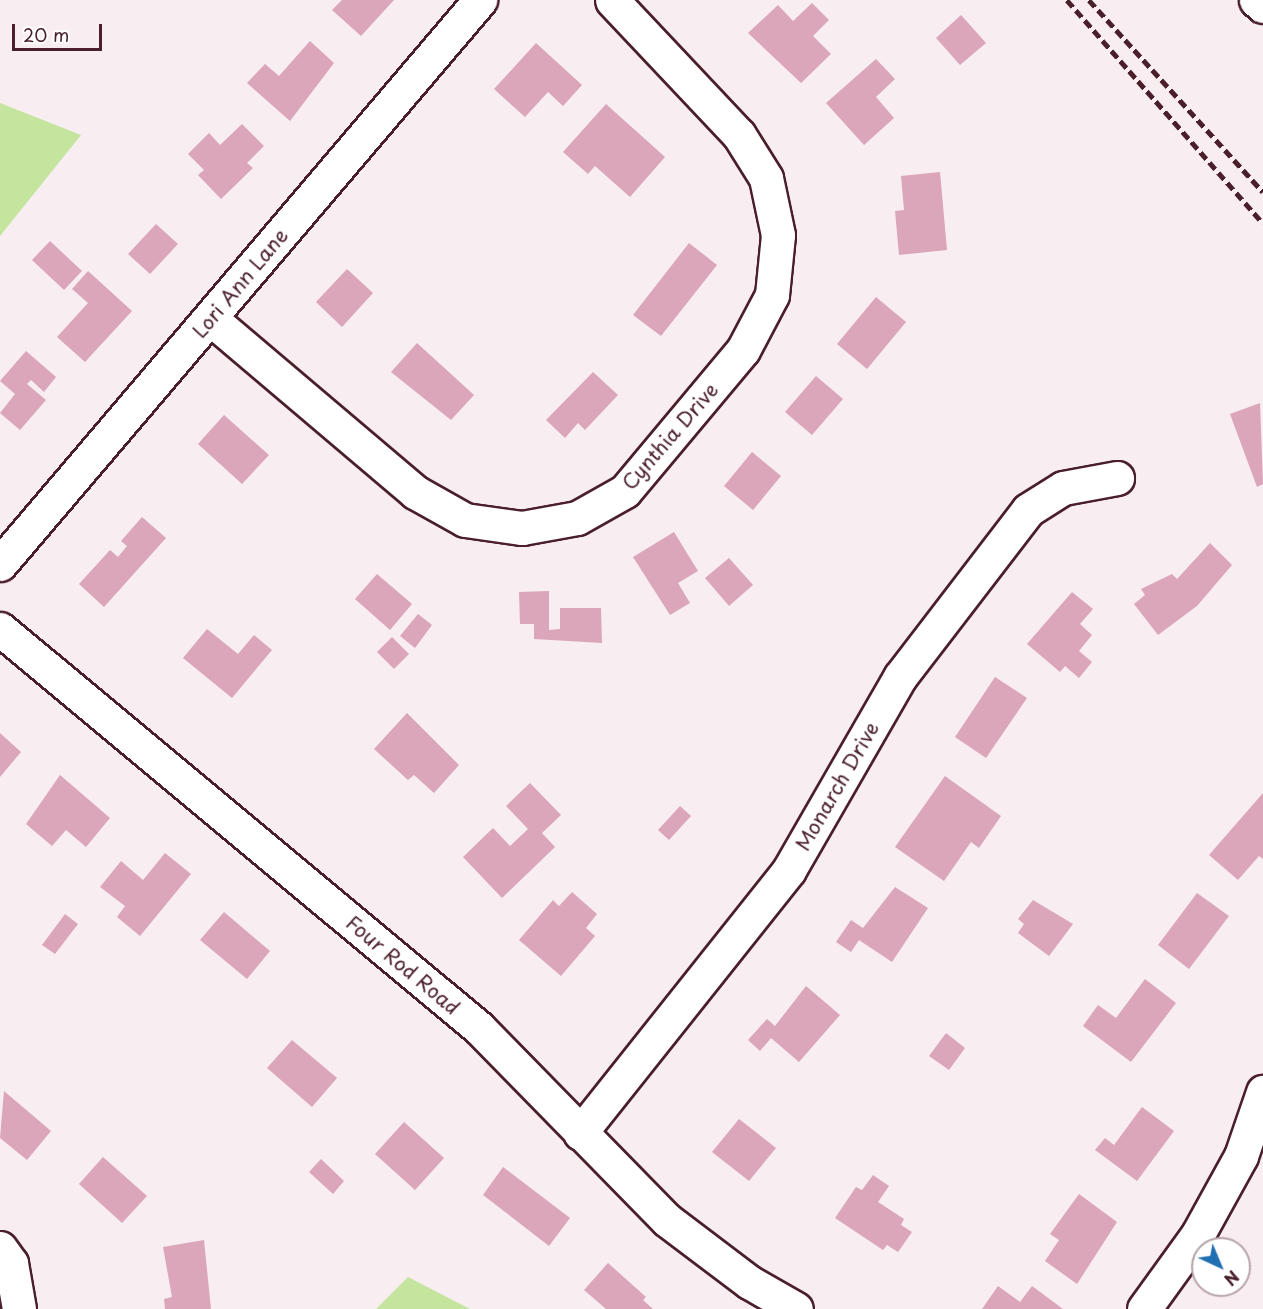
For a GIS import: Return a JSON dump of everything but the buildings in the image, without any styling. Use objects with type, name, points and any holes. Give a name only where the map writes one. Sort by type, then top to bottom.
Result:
[{"type":"street","name":"Lori Ann Lane","points":[[0,564],[480,0]]},
{"type":"street","name":"Cynthia Drive","points":[[210,318],[415,492],[465,520],[522,528],[577,518],[625,491],[743,350],[772,295],[778,235],[766,178],[739,135],[612,0]]},
{"type":"street","points":[[1256,0],[1263,6]]},
{"type":"street","name":"Monarch Drive","points":[[580,1133],[789,870],[900,677],[1028,510],[1063,488],[1117,478]]},
{"type":"street","name":"Four Rod Road","points":[[0,629],[479,1028],[667,1220],[749,1282],[796,1309]]},
{"type":"street","points":[[1144,1309],[1198,1234],[1241,1156],[1263,1092]]},
{"type":"street","points":[[0,1248],[11,1263],[19,1309]]},
{"type":"green space","points":[[0,103],[81,135],[0,236]]},
{"type":"green space","points":[[408,1277],[470,1309],[376,1309]]},
{"type":"railway","points":[[1067,0],[1263,223]]},
{"type":"railway","points":[[1089,0],[1263,192]]}]
